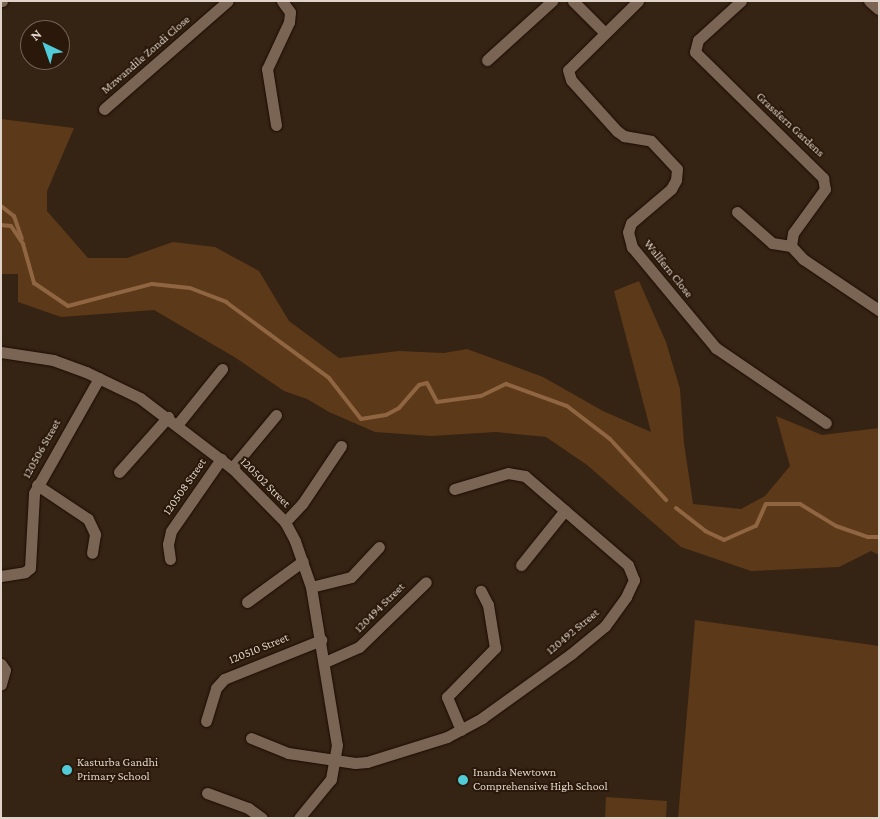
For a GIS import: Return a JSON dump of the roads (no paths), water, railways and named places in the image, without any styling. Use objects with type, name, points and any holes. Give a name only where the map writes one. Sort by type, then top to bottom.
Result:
[{"type":"street","name":"Mzwandile Zondi Close","points":[[104,109],[228,1]]},
{"type":"street","points":[[276,125],[267,69],[289,22],[290,12],[282,1]]},
{"type":"street","points":[[487,60],[552,1]]},
{"type":"street","points":[[573,1],[604,32]]},
{"type":"street","name":"Wallfern Close","points":[[638,1],[570,65],[568,75],[617,131],[624,136],[651,141],[677,169],[676,180],[670,189],[631,224],[628,232],[632,247],[716,348],[826,423]]},
{"type":"street","name":"Grassfern Gardens","points":[[741,1],[698,40],[695,52],[824,178],[825,189],[793,233],[791,246]]},
{"type":"street","points":[[870,1],[879,9]]},
{"type":"street","points":[[737,212],[772,243],[791,246],[803,259],[879,310]]},
{"type":"street","name":"120502 Street","points":[[1,352],[53,360],[99,378],[140,398],[168,417],[232,468],[285,522],[303,560],[311,587],[336,728],[336,759],[325,789],[299,818]]},
{"type":"street","points":[[178,425],[222,369]]},
{"type":"street","name":"120506 Street","points":[[1,576],[25,572],[30,568],[32,504],[37,485],[99,378]]},
{"type":"street","points":[[232,468],[276,415]]},
{"type":"street","points":[[119,472],[168,417]]},
{"type":"street","points":[[285,522],[302,504],[341,446]]},
{"type":"street","name":"120508 Street","points":[[170,559],[168,544],[171,531],[221,459]]},
{"type":"street","name":"120492 Street","points":[[251,738],[288,753],[367,762],[461,730],[605,626],[632,586],[634,573],[628,565],[520,473],[454,489]]},
{"type":"street","points":[[37,485],[88,519],[95,534],[92,553]]},
{"type":"street","points":[[521,565],[565,510]]},
{"type":"street","points":[[311,587],[351,577],[379,547]]},
{"type":"street","points":[[246,602],[303,560]]},
{"type":"street","name":"120494 Street","points":[[325,662],[359,648],[426,582]]},
{"type":"street","points":[[461,730],[447,697],[495,648],[488,605],[481,592]]},
{"type":"street","name":"120510 Street","points":[[206,721],[216,688],[224,679],[321,640]]},
{"type":"street","points":[[1,664],[5,670],[1,684]]},
{"type":"street","points":[[207,794],[248,808],[262,818]]},
{"type":"waterway","points":[[1,206],[14,216],[22,239]]},
{"type":"waterway","points":[[1,225],[11,226],[23,244],[34,283],[68,306],[152,284],[190,288],[226,302],[329,378],[361,419],[386,415],[399,408],[419,385],[427,383],[437,402],[481,396],[506,384],[567,406],[610,439],[666,500]]},
{"type":"waterway","points":[[676,508],[705,531],[724,540],[756,526],[766,504],[800,504],[836,526],[868,537],[879,537]]},
{"type":"place","name":"Kasturba Gandhi Primary School","points":[[67,770]]},
{"type":"place","name":"Inanda Newtown Comprehensive High School","points":[[463,780]]}]
